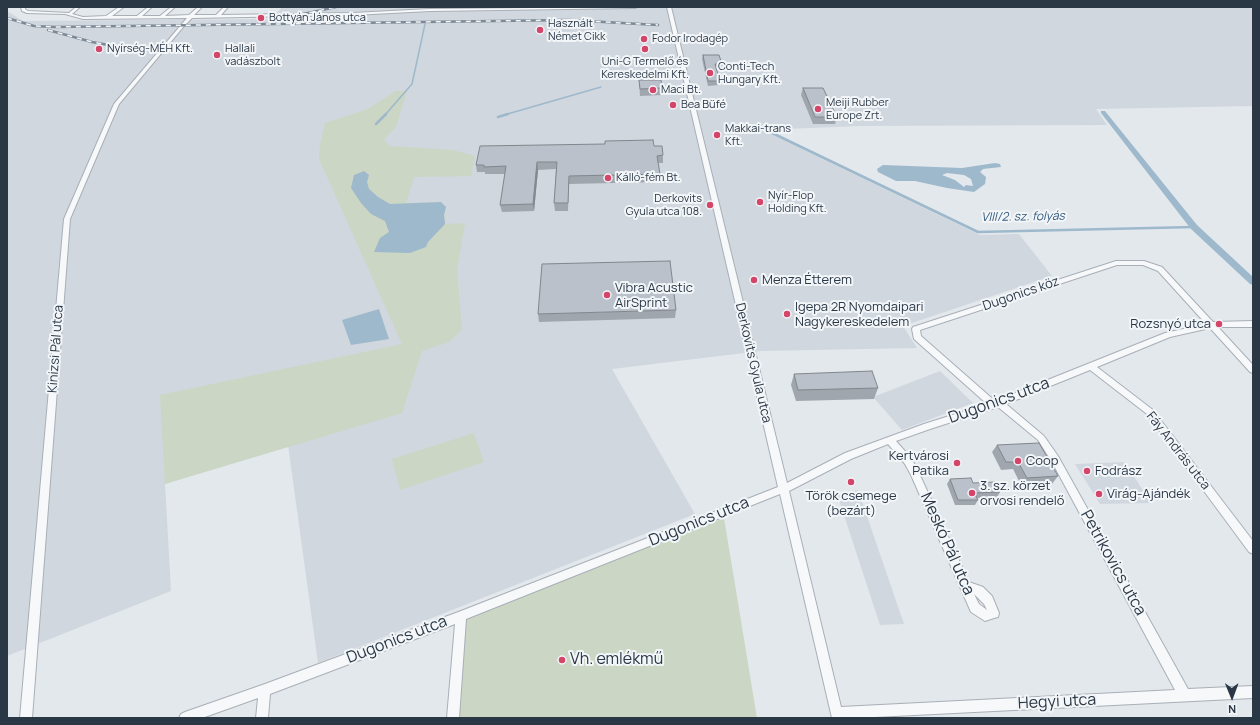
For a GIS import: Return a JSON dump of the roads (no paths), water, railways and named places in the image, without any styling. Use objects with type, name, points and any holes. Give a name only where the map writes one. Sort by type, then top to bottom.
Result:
[{"type":"street","points":[[23,7],[23,10],[27,12],[65,12],[77,17],[253,16],[353,14],[430,10],[635,7]]},
{"type":"street","points":[[70,14],[78,7]]},
{"type":"street","points":[[108,17],[122,7]]},
{"type":"street","points":[[138,17],[150,7]]},
{"type":"street","points":[[161,17],[173,7]]},
{"type":"street","name":"Kinizsi Pál utca","points":[[26,718],[67,219],[117,104],[190,16],[200,7]]},
{"type":"street","points":[[217,16],[226,7]]},
{"type":"street","name":"Derkovits Gyula utca","points":[[669,7],[838,716]]},
{"type":"street","points":[[253,16],[257,10]]},
{"type":"street","name":"Dugonics köz","points":[[997,404],[917,337],[916,329],[1100,267],[1124,262],[1144,263],[1160,269],[1211,325]]},
{"type":"street","name":"Dugonics utca","points":[[185,718],[265,690],[461,616],[783,489],[848,456],[927,426],[997,404],[1168,335],[1211,325],[1253,324]]},
{"type":"street","points":[[1211,325],[1253,370]]},
{"type":"street","name":"Fáy András utca","points":[[1091,366],[1150,412],[1253,549]]},
{"type":"street","name":"Petrikovics utca","points":[[997,404],[1041,438],[1055,459],[1186,696]]},
{"type":"street","name":"Meskó Pál utca","points":[[890,440],[908,461],[915,474],[975,608],[985,616],[994,613],[988,600],[979,591],[966,586]]},
{"type":"street","points":[[453,718],[461,616]]},
{"type":"street","points":[[262,718],[265,690]]},
{"type":"street","name":"Hegyi utca","points":[[838,716],[1253,692]]},
{"type":"water","points":[[995,163],[1000,164],[1001,167],[983,169],[980,172],[986,177],[985,184],[974,192],[915,181],[896,181],[878,172],[877,169],[883,165],[962,168]],"holes":[[[947,173],[964,175],[971,179],[973,186],[966,185],[964,187],[955,180],[942,175]]]},
{"type":"water","points":[[364,171],[369,175],[367,182],[369,189],[378,197],[390,204],[441,202],[446,207],[444,215],[445,224],[428,242],[426,247],[410,253],[374,252],[380,238],[389,232],[385,221],[371,214],[361,203],[351,188],[354,175]]},
{"type":"water","points":[[379,309],[389,339],[351,345],[342,320]]},
{"type":"waterway","points":[[385,115],[412,84],[425,24]]},
{"type":"waterway","points":[[504,115],[601,87]]},
{"type":"waterway","points":[[1103,112],[1194,227],[1253,282]]},
{"type":"waterway","points":[[498,117],[508,114]]},
{"type":"waterway","points":[[376,124],[385,115]]},
{"type":"waterway","name":"VIII/2. sz. folyás","points":[[770,132],[978,232],[1194,227]]},
{"type":"railway","points":[[280,19],[336,7]]},
{"type":"railway","points":[[7,18],[34,26],[55,27],[568,20],[658,25]]},
{"type":"railway","points":[[48,30],[92,42],[142,51]]},
{"type":"place","name":"Bottyán János utca","points":[[261,18]]},
{"type":"place","name":"Használt Német Cikk","points":[[540,30]]},
{"type":"place","name":"Fodor Irodagép","points":[[644,39]]},
{"type":"place","name":"Nyírség-MÉH Kft.","points":[[99,49]]},
{"type":"place","name":"Uni-G Termelő és Kereskedelmi Kft.","points":[[645,49]]},
{"type":"place","name":"Hallali vadászbolt","points":[[217,55]]},
{"type":"place","name":"Conti-Tech Hungary Kft.","points":[[710,73]]},
{"type":"place","name":"Maci Bt.","points":[[653,90]]},
{"type":"place","name":"Bea Büfé","points":[[673,105]]},
{"type":"place","name":"Meiji Rubber Europe Zrt.","points":[[818,109]]},
{"type":"place","name":"Makkai-trans Kft.","points":[[717,135]]},
{"type":"place","name":"Kálló-fém Bt.","points":[[608,178]]},
{"type":"place","name":"Nyír-Flop Holding Kft.","points":[[760,202]]},
{"type":"place","name":"Derkovits Gyula utca 108.","points":[[710,205]]},
{"type":"place","name":"Menza Étterem","points":[[754,280]]},
{"type":"place","name":"Vibra Acustic AirSprint","points":[[607,295]]},
{"type":"place","name":"Igepa 2R Nyomdaipari Nagykereskedelem","points":[[787,314]]},
{"type":"place","name":"Rozsnyó utca","points":[[1219,324]]},
{"type":"place","name":"Coop","points":[[1018,461]]},
{"type":"place","name":"Kertvárosi Patika","points":[[957,463]]},
{"type":"place","name":"Fodrász","points":[[1087,471]]},
{"type":"place","name":"Török csemege (bezárt)","points":[[851,482]]},
{"type":"place","name":"3. sz. körzet orvosi rendelő","points":[[972,493]]},
{"type":"place","name":"Virág-Ajándék","points":[[1099,494]]},
{"type":"place","name":"Vh. emlékmű","points":[[562,660]]}]
